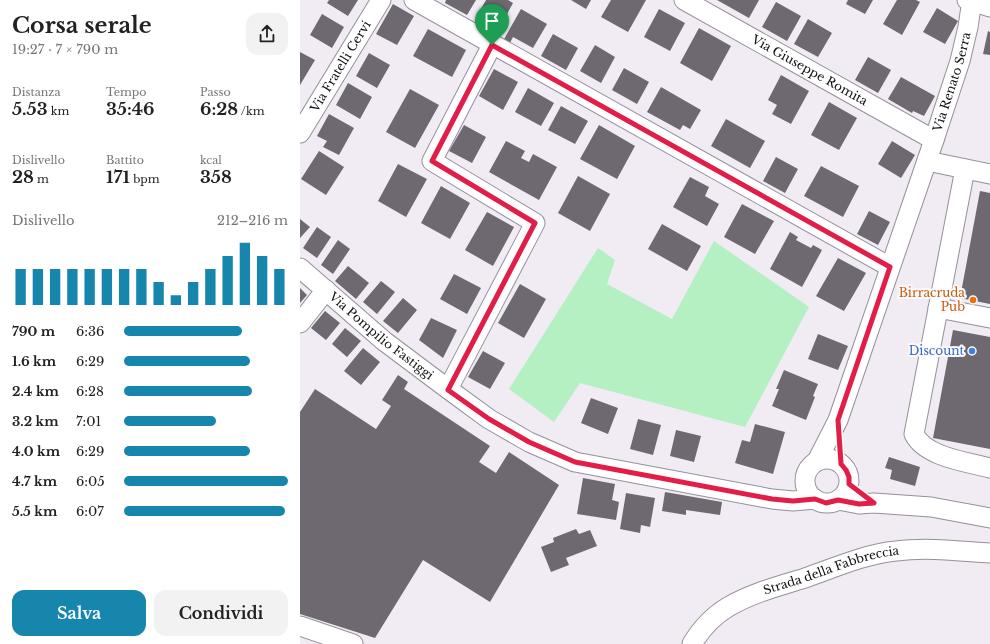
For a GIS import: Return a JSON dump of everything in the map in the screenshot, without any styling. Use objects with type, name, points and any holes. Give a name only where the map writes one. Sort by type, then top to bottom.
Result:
[{"type":"street","name":"Via Fratelli Cervi","points":[[300,133],[307,107],[381,0]]},
{"type":"street","points":[[414,0],[890,267]]},
{"type":"street","name":"Via Giuseppe Romita","points":[[684,0],[934,140]]},
{"type":"street","name":"Via Renato Serra","points":[[812,468],[838,420],[927,161],[960,61],[968,27],[970,0],[990,6]]},
{"type":"street","points":[[448,390],[535,223],[432,161],[492,45]]},
{"type":"street","points":[[927,161],[990,174]]},
{"type":"street","points":[[965,169],[914,434],[917,440],[926,448],[944,456],[990,468]]},
{"type":"street","name":"Via Pompilio Fastiggi","points":[[300,268],[384,341],[448,390],[489,419],[529,442],[575,462],[772,499],[793,501],[815,499]]},
{"type":"street","name":"Via Pompilio Fastiggi","points":[[300,323],[326,290]]},
{"type":"street","points":[[938,308],[990,318]]},
{"type":"street","name":"Via Renato Serra","points":[[838,420],[841,464]]},
{"type":"street","points":[[772,499],[812,468],[830,459],[841,464],[849,477],[849,484],[843,496],[838,500],[826,503],[815,499],[806,488],[805,482],[812,468]]},
{"type":"street","points":[[849,484],[874,503]]},
{"type":"street","points":[[838,500],[859,504],[874,503],[932,507],[990,518]]},
{"type":"street","name":"Strada della Fabbreccia","points":[[692,644],[698,634],[713,618],[734,604],[751,596],[862,558],[895,551],[922,549],[990,553]]},
{"type":"street","points":[[300,626],[353,644]]},
{"type":"green space","points":[[714,241],[809,307],[745,427],[580,383],[554,422],[509,389],[598,248],[615,260],[607,284],[672,319]]},
{"type":"building","points":[[329,0],[358,0],[348,16],[327,3]]},
{"type":"building","points":[[446,0],[476,0],[467,15],[445,3]]},
{"type":"building","points":[[486,0],[508,0],[513,3],[499,29],[477,16]]},
{"type":"building","points":[[571,0],[591,0],[586,9]]},
{"type":"building","points":[[611,0],[646,0],[628,32],[601,17]]},
{"type":"building","points":[[717,0],[759,0],[749,18]]},
{"type":"building","points":[[848,0],[873,0],[865,14],[846,4]]},
{"type":"building","points":[[897,0],[916,0],[920,2],[902,35],[883,24]]},
{"type":"building","points":[[776,2],[801,16],[787,41],[762,27]]},
{"type":"building","points":[[393,4],[414,16],[397,45],[376,34]]},
{"type":"building","points":[[937,8],[958,21],[945,44],[923,32]]},
{"type":"building","points":[[521,9],[547,24],[533,48],[513,37],[509,45],[503,41]]},
{"type":"building","points":[[659,9],[685,23],[670,51],[644,37]]},
{"type":"building","points":[[322,14],[344,27],[332,48],[310,35]]},
{"type":"building","points":[[808,19],[832,33],[818,57],[794,44]]},
{"type":"building","points":[[699,28],[731,46],[712,81],[680,63]]},
{"type":"building","points":[[428,29],[466,50],[452,77],[413,56]]},
{"type":"building","points":[[988,31],[990,32],[990,55],[983,54]]},
{"type":"building","points":[[553,34],[578,48],[566,70],[541,56]]},
{"type":"building","points":[[595,45],[615,57],[601,83],[580,71]]},
{"type":"building","points":[[300,52],[315,60],[300,85]]},
{"type":"building","points":[[369,53],[390,65],[377,88],[356,76]]},
{"type":"building","points":[[868,57],[891,70],[878,93],[855,80]]},
{"type":"building","points":[[624,68],[649,82],[637,104],[612,90]]},
{"type":"building","points":[[494,69],[518,82],[503,110],[479,96]]},
{"type":"building","points":[[781,75],[809,91],[791,124],[772,114],[777,105],[768,100]]},
{"type":"building","points":[[901,77],[935,96],[924,116],[913,111],[912,113],[888,99]]},
{"type":"building","points":[[348,83],[372,97],[360,119],[336,105]]},
{"type":"building","points":[[661,87],[701,110],[690,129],[683,125],[680,130],[647,112]]},
{"type":"building","points":[[528,88],[554,103],[541,126],[515,112]]},
{"type":"building","points":[[410,89],[439,105],[415,148],[386,132]]},
{"type":"building","points":[[829,102],[857,118],[839,150],[811,135]]},
{"type":"building","points":[[561,106],[588,121],[575,144],[548,130]]},
{"type":"building","points":[[329,114],[354,128],[339,155],[323,147],[327,141],[317,136]]},
{"type":"building","points":[[726,119],[765,141],[750,168],[711,146]]},
{"type":"building","points":[[464,125],[486,137],[472,163],[449,151]]},
{"type":"building","points":[[599,125],[635,146],[617,179],[580,159]]},
{"type":"building","points":[[506,141],[525,151],[521,158],[529,162],[533,154],[557,167],[539,200],[489,172]]},
{"type":"building","points":[[892,141],[915,155],[901,178],[878,164]]},
{"type":"building","points":[[319,151],[344,167],[326,195],[301,179]]},
{"type":"building","points":[[776,157],[798,169],[785,193],[763,181]]},
{"type":"building","points":[[398,164],[427,179],[406,217],[378,201]]},
{"type":"building","points":[[821,166],[859,186],[843,217],[804,196]]},
{"type":"building","points":[[578,176],[610,194],[590,231],[558,213]]},
{"type":"building","points":[[690,177],[709,187],[705,196],[719,204],[707,226],[673,207]]},
{"type":"building","points":[[441,186],[470,203],[450,239],[421,223]]},
{"type":"building","points":[[980,191],[990,193],[990,304],[960,298]]},
{"type":"building","points":[[742,204],[774,221],[755,254],[724,237]]},
{"type":"building","points":[[869,211],[890,222],[878,245],[857,234]]},
{"type":"building","points":[[487,212],[514,227],[493,266],[465,250]]},
{"type":"building","points":[[300,219],[310,227],[300,238]]},
{"type":"building","points":[[662,224],[701,246],[687,271],[648,249]]},
{"type":"building","points":[[317,227],[331,237],[317,258],[303,248]]},
{"type":"building","points":[[790,232],[798,237],[796,240],[811,248],[813,245],[822,250],[802,287],[770,269]]},
{"type":"building","points":[[338,240],[350,249],[333,274],[321,265]]},
{"type":"building","points":[[838,258],[866,273],[844,311],[816,296]]},
{"type":"building","points":[[348,266],[369,283],[356,299],[335,281]]},
{"type":"building","points":[[454,274],[481,288],[467,314],[440,299]]},
{"type":"building","points":[[381,281],[395,292],[377,314],[363,302]]},
{"type":"building","points":[[520,284],[546,299],[524,338],[498,323]]},
{"type":"building","points":[[300,288],[307,295],[300,303]]},
{"type":"building","points":[[403,298],[417,310],[398,333],[383,321]]},
{"type":"building","points":[[325,311],[340,323],[326,340],[311,328]]},
{"type":"building","points":[[431,318],[457,330],[443,358],[419,340]]},
{"type":"building","points":[[345,328],[361,341],[347,357],[332,344]]},
{"type":"building","points":[[953,330],[990,337],[990,449],[933,438]]},
{"type":"building","points":[[818,334],[848,346],[838,370],[808,359]]},
{"type":"building","points":[[363,348],[380,362],[361,385],[344,371]]},
{"type":"building","points":[[483,351],[505,363],[490,389],[468,377]]},
{"type":"building","points":[[784,370],[818,384],[813,396],[815,397],[806,420],[772,406],[779,389],[776,389]]},
{"type":"building","points":[[398,375],[408,382],[404,389],[490,446],[479,462],[496,473],[509,452],[559,485],[490,602],[423,560],[375,638],[300,614],[300,412],[315,389],[376,429],[391,406],[382,400]]},
{"type":"building","points":[[591,398],[618,408],[608,434],[581,423]]},
{"type":"building","points":[[638,419],[661,425],[653,455],[630,449]]},
{"type":"building","points":[[755,424],[785,432],[773,474],[735,463],[742,440],[750,442]]},
{"type":"building","points":[[676,430],[701,436],[694,462],[670,456]]},
{"type":"building","points":[[889,457],[920,467],[915,486],[890,479],[892,470],[885,468]]},
{"type":"building","points":[[583,478],[615,484],[612,500],[619,502],[616,520],[577,514]]},
{"type":"building","points":[[665,492],[722,502],[720,515],[686,510],[686,515],[662,511]]},
{"type":"building","points":[[626,493],[655,498],[650,527],[641,525],[640,533],[620,529]]},
{"type":"building","points":[[576,529],[579,534],[590,530],[597,546],[566,558],[569,565],[551,572],[541,547],[554,542],[553,538]]},
{"type":"place","name":"Birracruda Pub","points":[[973,300]]},
{"type":"place","name":"Discount","points":[[972,351]]},
{"type":"route","points":[[492,45],[890,267],[838,420],[841,464],[849,477],[849,484],[874,503],[859,504],[838,500],[826,503],[815,499],[793,501],[772,499],[575,462],[529,442],[489,419],[448,390],[535,223],[432,161],[492,45]]}]
